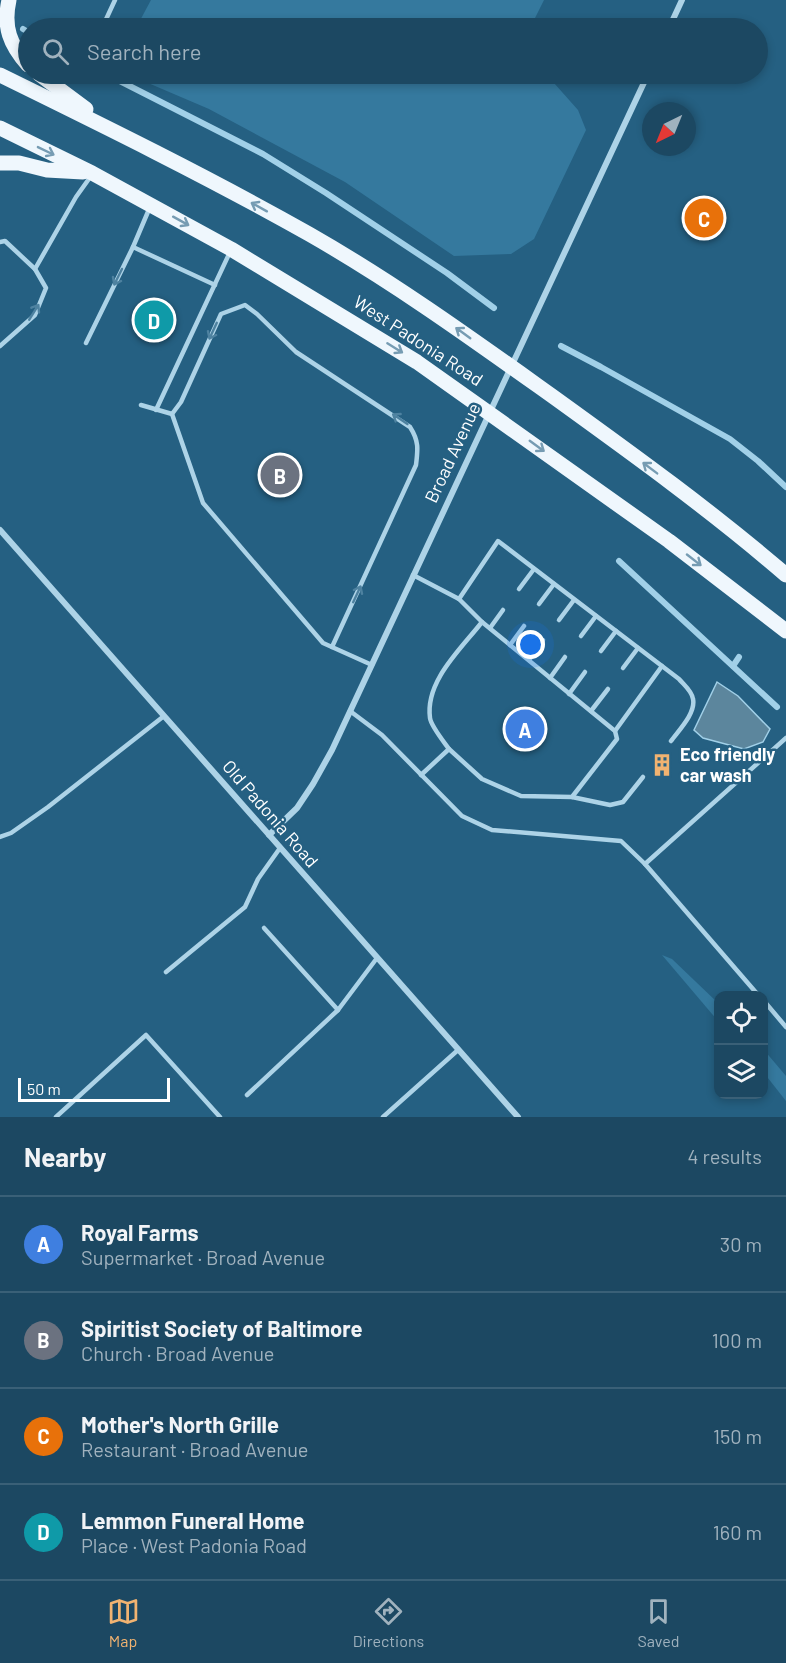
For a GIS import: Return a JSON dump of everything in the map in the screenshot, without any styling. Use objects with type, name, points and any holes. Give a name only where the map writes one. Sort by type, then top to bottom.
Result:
[{"type":"main road","points":[[9,0],[7,23],[10,38],[18,53]]},
{"type":"main road","name":"West Padonia Road","points":[[0,75],[18,84]]},
{"type":"main road","name":"West Padonia Road","points":[[19,84],[202,176],[310,235],[375,274],[447,321],[697,503],[786,575]]},
{"type":"main road","points":[[52,84],[109,128]]},
{"type":"main road","name":"West Padonia Road","points":[[0,129],[92,173],[231,249],[417,362],[669,541],[786,631]]},
{"type":"main road","points":[[0,162],[18,163],[46,170],[92,173]]},
{"type":"street","points":[[674,18],[682,0]]},
{"type":"street","name":"Broad Avenue","points":[[269,835],[297,807],[332,750],[643,84]]},
{"type":"street","name":"Old Padonia Road","points":[[0,530],[518,1117]]},
{"type":"lane","points":[[107,18],[115,0]]},
{"type":"lane","points":[[35,269],[92,173]]},
{"type":"lane","points":[[86,342],[133,248],[151,205]]},
{"type":"lane","points":[[0,242],[5,241],[35,269],[46,288],[35,315],[0,346]]},
{"type":"lane","points":[[133,248],[215,285]]},
{"type":"lane","points":[[156,410],[231,249]]},
{"type":"lane","points":[[172,414],[181,402],[221,314],[245,305],[296,352],[410,427],[416,437],[418,449],[416,465],[332,647]]},
{"type":"lane","points":[[141,405],[172,414]]},
{"type":"lane","points":[[172,414],[203,503],[323,643],[372,665]]},
{"type":"lane","points":[[459,598],[498,541],[679,679],[694,700],[690,714],[671,741]]},
{"type":"lane","points":[[519,589],[534,569]]},
{"type":"lane","points":[[413,574],[459,598],[482,622],[615,731],[617,739],[572,797]]},
{"type":"lane","points":[[539,604],[554,584]]},
{"type":"lane","points":[[559,620],[574,600]]},
{"type":"lane","points":[[490,628],[503,610]]},
{"type":"lane","points":[[581,636],[596,616]]},
{"type":"lane","points":[[482,622],[446,667],[432,692],[430,720],[449,749],[482,779],[521,796],[572,797],[610,806],[623,802],[643,777]]},
{"type":"lane","points":[[510,645],[524,626]]},
{"type":"lane","points":[[601,651],[616,632]]},
{"type":"lane","points":[[529,660],[543,640]]},
{"type":"lane","points":[[623,668],[638,648]]},
{"type":"lane","points":[[550,678],[566,657]]},
{"type":"lane","points":[[615,731],[662,666]]},
{"type":"lane","points":[[569,694],[585,672]]},
{"type":"lane","points":[[591,711],[608,689]]},
{"type":"lane","points":[[350,711],[382,735],[462,816],[476,824],[492,830],[621,841],[645,864],[755,991]]},
{"type":"lane","points":[[0,837],[11,833],[48,807],[164,717]]},
{"type":"lane","points":[[645,864],[786,738]]},
{"type":"lane","points":[[421,775],[449,749]]},
{"type":"lane","points":[[166,972],[245,907],[258,879],[280,848]]},
{"type":"lane","points":[[264,928],[338,1010]]},
{"type":"lane","points":[[247,1095],[338,1010],[376,958]]},
{"type":"lane","points":[[768,1006],[786,1027]]},
{"type":"lane","points":[[56,1117],[146,1035],[220,1117]]},
{"type":"lane","points":[[383,1117],[458,1050]]},
{"type":"shaded area","points":[[151,0],[544,0],[535,18],[141,18]]},
{"type":"shaded area","points":[[150,84],[555,84],[578,110],[586,130],[534,239],[511,254],[454,256],[345,182],[209,109]]},
{"type":"shaded area","points":[[717,682],[738,696],[770,729],[763,742],[744,749],[703,738],[694,730]]},
{"type":"shaded area","points":[[662,955],[672,959],[714,999],[714,1016]]},
{"type":"shaded area","points":[[768,1055],[786,1076],[786,1101],[768,1078]]},
{"type":"waterway","points":[[126,84],[263,154],[447,273],[494,308]]},
{"type":"waterway","points":[[561,346],[730,439],[786,487]]},
{"type":"waterway","points":[[619,561],[777,707]]},
{"type":"waterway","points":[[733,666],[739,657]]},
{"type":"place","name":"Mother's North Grille","points":[[704,218]]},
{"type":"place","name":"Lemmon Funeral Home","points":[[154,320]]},
{"type":"place","name":"Spiritist Society of Baltimore","points":[[280,475]]},
{"type":"place","name":"Royal Farms","points":[[525,729]]},
{"type":"place","name":"Eco friendly car wash","points":[[662,765]]}]
